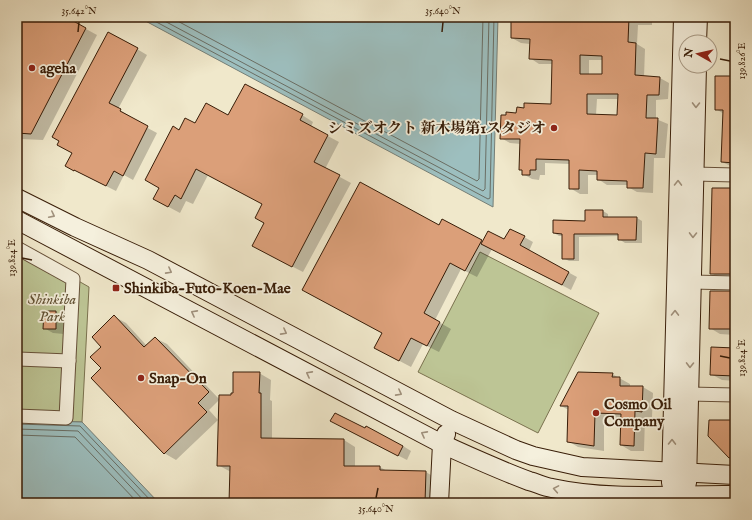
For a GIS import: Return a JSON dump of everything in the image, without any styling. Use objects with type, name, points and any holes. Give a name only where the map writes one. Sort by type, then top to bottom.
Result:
[{"type":"street","points":[[691,17],[695,34]]},
{"type":"street","points":[[679,495],[691,17]]},
{"type":"street","points":[[679,472],[689,394],[697,74]]},
{"type":"street","points":[[694,174],[735,175]]},
{"type":"street","points":[[17,198],[75,227],[148,260],[451,420],[516,450],[556,462],[582,467],[735,475]]},
{"type":"street","points":[[17,220],[442,444],[512,475],[551,488],[589,494],[627,496],[735,495]]},
{"type":"street","points":[[17,248],[73,280],[66,418],[17,416]]},
{"type":"street","points":[[692,282],[735,283]]},
{"type":"street","points":[[18,359],[69,361]]},
{"type":"street","points":[[689,394],[735,395]]},
{"type":"street","points":[[439,503],[442,444],[451,420]]},
{"type":"green space","name":"Shinkiba Park","points":[[17,246],[89,287],[82,422],[17,420]]},
{"type":"green space","points":[[480,252],[599,313],[538,433],[418,372]]},
{"type":"water","points":[[138,17],[498,17],[493,207]]},
{"type":"water","points":[[17,420],[82,422],[159,503],[17,503]]},
{"type":"building","points":[[17,17],[66,17],[86,28],[31,134],[17,133]]},
{"type":"building","points":[[511,17],[629,17],[628,42],[636,43],[635,75],[660,77],[659,95],[647,95],[646,118],[658,118],[656,154],[645,153],[643,188],[627,188],[627,181],[597,180],[597,171],[579,170],[579,189],[569,189],[569,160],[536,159],[536,170],[530,170],[530,175],[522,175],[522,170],[519,170],[520,139],[500,139],[501,115],[506,115],[506,112],[516,113],[517,107],[524,108],[524,103],[551,104],[552,60],[529,59],[530,39],[511,38]],"holes":[[[580,55],[602,56],[602,74],[580,74]],[[587,94],[618,94],[617,115],[587,114]]]},
{"type":"building","points":[[108,32],[138,48],[109,103],[121,109],[120,111],[148,126],[123,176],[114,171],[106,186],[65,166],[72,153],[57,145],[59,141],[52,137]]},
{"type":"building","points":[[715,76],[735,76],[735,95],[733,95],[732,114],[735,114],[735,163],[721,162],[723,110],[715,110]]},
{"type":"building","points":[[245,84],[303,114],[300,120],[328,135],[314,162],[340,175],[292,267],[252,246],[264,223],[255,218],[262,204],[196,169],[181,199],[175,195],[168,207],[153,199],[159,188],[145,180],[173,126],[179,130],[185,118],[195,123],[206,103],[228,115]]},
{"type":"building","points":[[360,182],[439,225],[442,219],[482,240],[465,271],[450,263],[424,313],[440,322],[427,346],[411,338],[399,361],[374,348],[382,333],[302,290]]},
{"type":"building","points":[[712,188],[735,188],[735,274],[710,274]]},
{"type":"building","points":[[585,210],[603,210],[603,217],[637,217],[636,240],[618,240],[618,234],[574,234],[574,259],[562,259],[562,234],[553,233],[553,220],[585,221]]},
{"type":"building","points":[[510,229],[525,236],[520,245],[569,272],[562,285],[481,244],[488,231],[504,239]]},
{"type":"building","points":[[710,291],[735,291],[735,329],[709,329]]},
{"type":"building","points":[[44,311],[56,311],[56,329],[43,329]]},
{"type":"building","points":[[114,315],[144,347],[155,337],[209,392],[198,403],[207,412],[164,454],[91,378],[101,368],[90,357],[101,347],[92,337]]},
{"type":"building","points":[[711,347],[735,348],[735,376],[710,375]]},
{"type":"building","points":[[233,372],[260,372],[259,393],[261,393],[261,438],[344,439],[344,466],[380,466],[380,470],[426,471],[425,503],[229,503],[230,466],[217,466],[219,395],[231,395],[231,393],[233,393]]},
{"type":"building","points":[[578,372],[613,373],[612,377],[620,377],[620,386],[643,386],[642,412],[635,411],[634,446],[620,445],[621,414],[595,413],[594,446],[567,442],[568,406],[560,406]]},
{"type":"building","points":[[335,413],[365,428],[366,426],[403,446],[398,456],[330,421]]},
{"type":"building","points":[[709,420],[735,420],[735,458],[729,458],[708,436]]},
{"type":"place","name":"ageha","points":[[32,68]]},
{"type":"place","name":"シミズオクト 新木場第1スタジオ","points":[[554,128]]},
{"type":"place","name":"Shinkiba-Futo-Koen-Mae","points":[[116,288]]},
{"type":"place","name":"Snap-On","points":[[141,378]]},
{"type":"place","name":"Cosmo Oil Company","points":[[596,413]]}]
